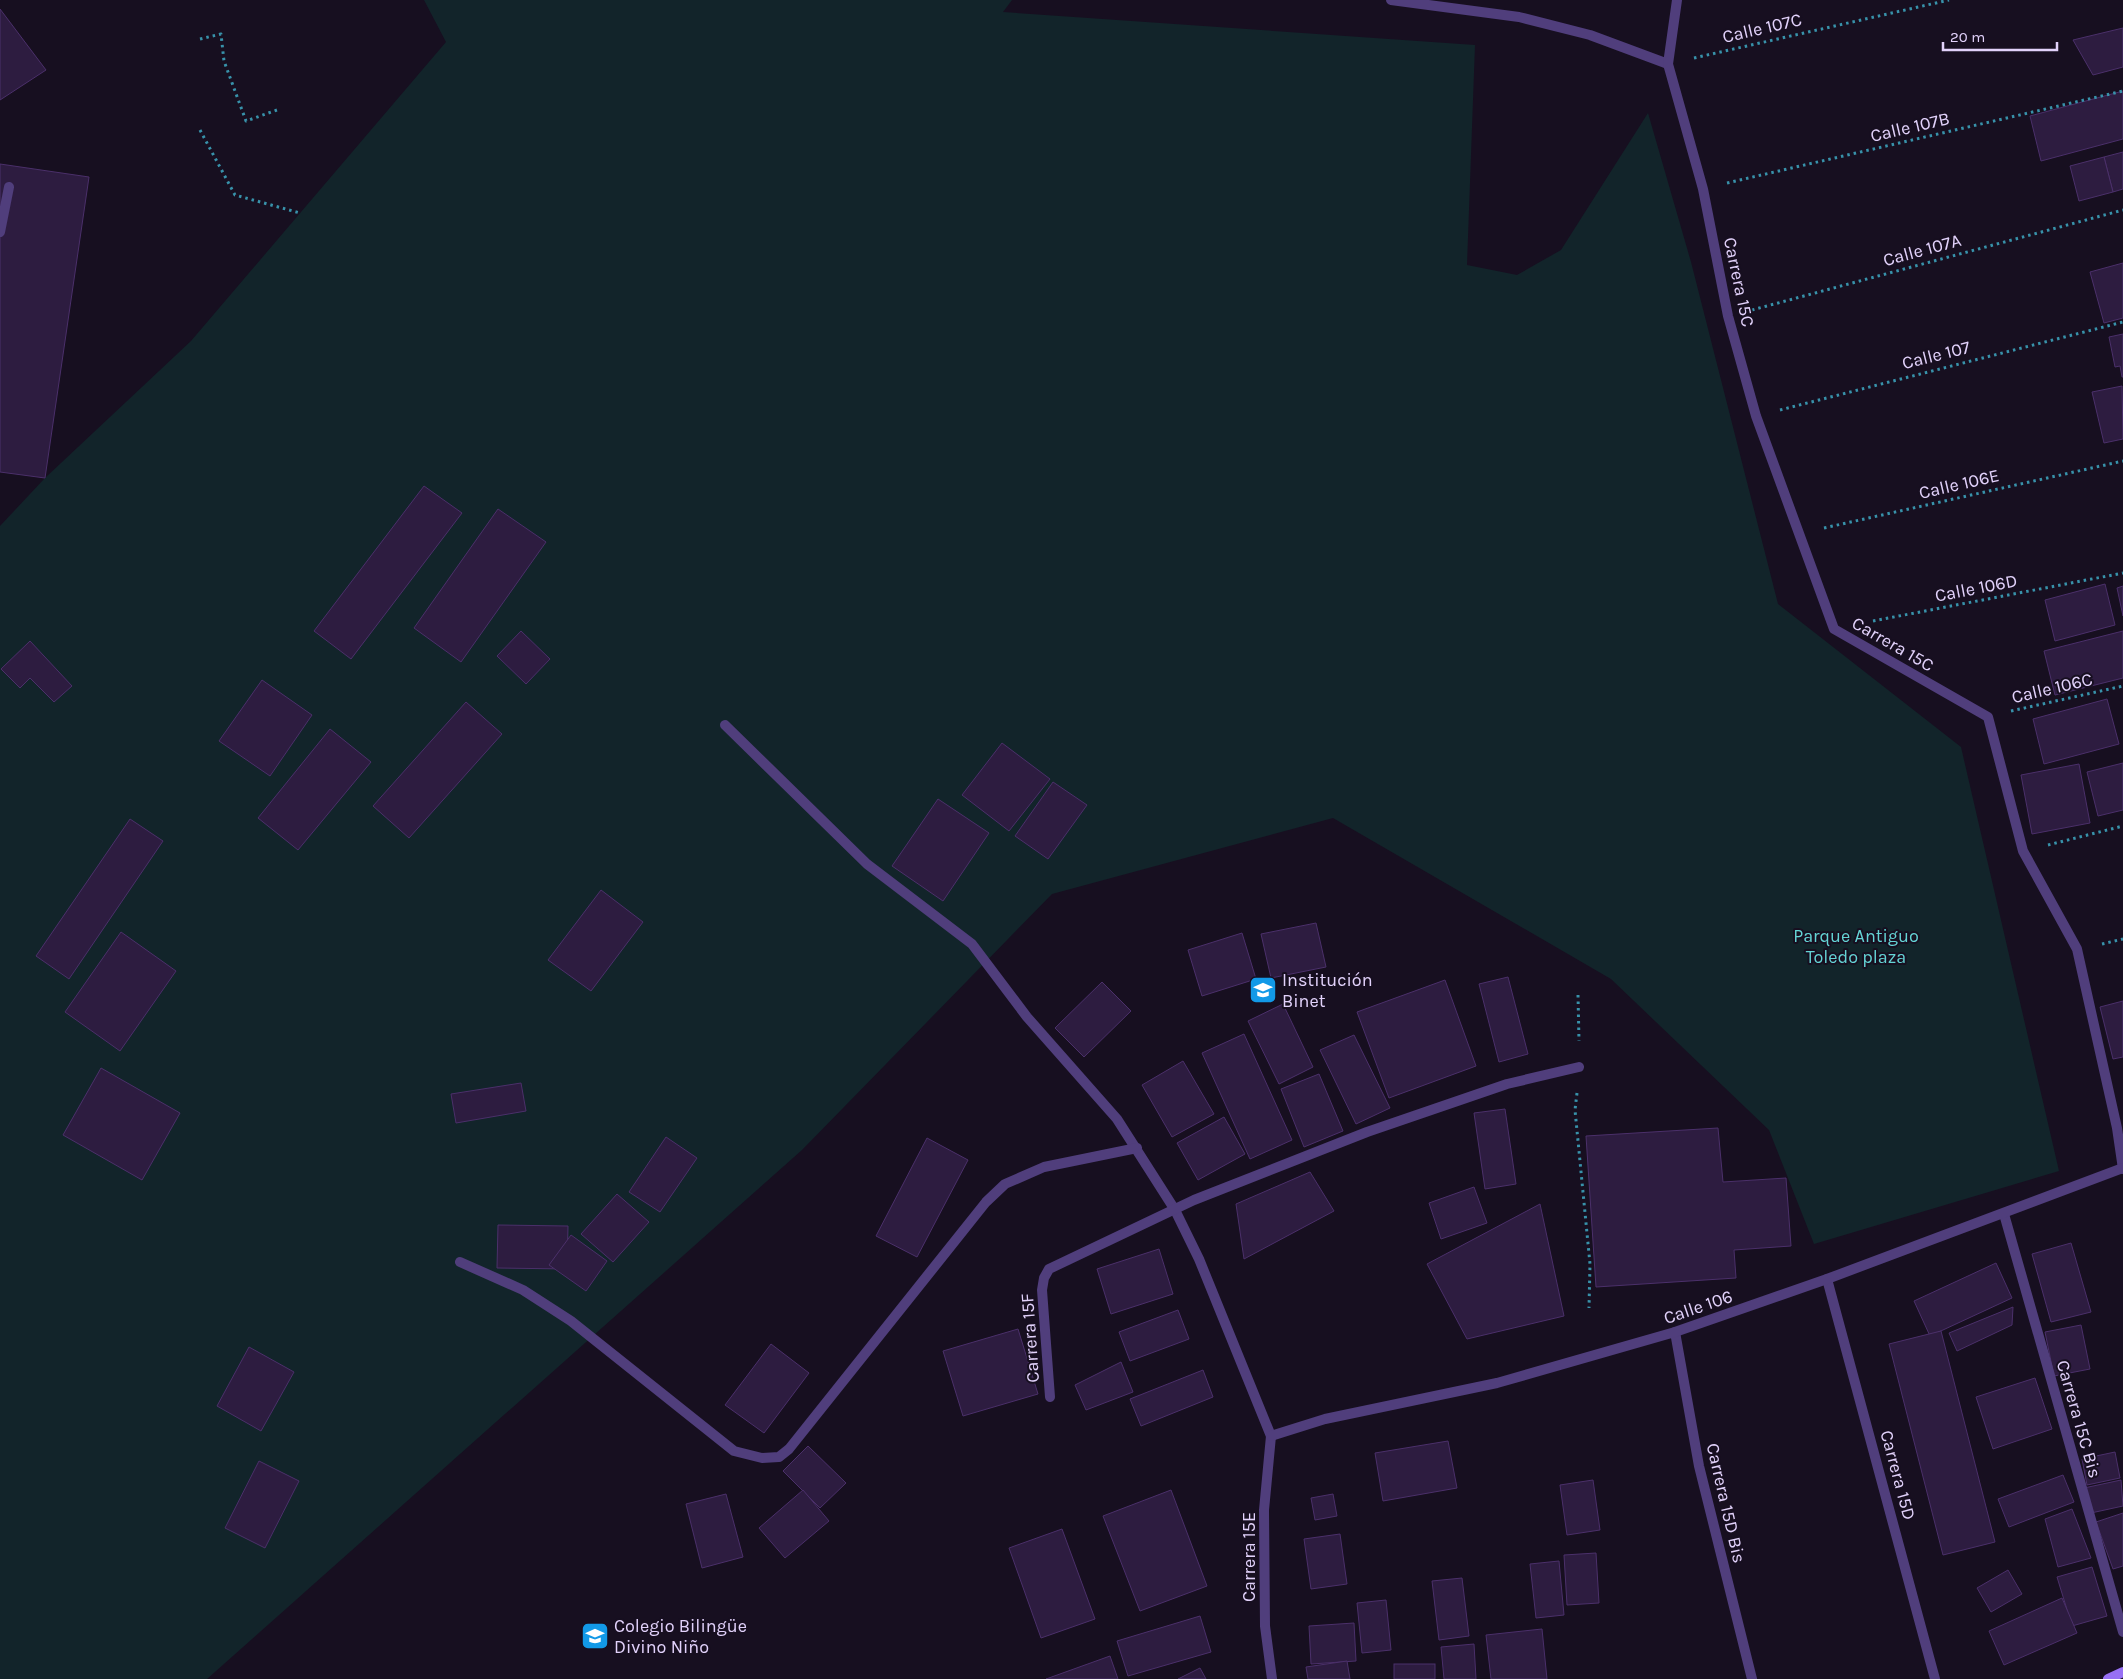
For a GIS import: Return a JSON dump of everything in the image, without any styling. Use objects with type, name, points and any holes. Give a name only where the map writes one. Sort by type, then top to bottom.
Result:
[{"type":"main road","points":[[2108,1679],[2123,1672]]},
{"type":"street","points":[[1391,0],[1519,18],[1590,35],[1668,64]]},
{"type":"street","name":"Carrera 15C","points":[[1677,0],[1668,64],[1703,189],[1728,316],[1756,416],[1834,629],[1988,717]]},
{"type":"street","points":[[0,232],[9,187]]},
{"type":"street","points":[[1988,717],[2023,851],[2077,949],[2120,1127],[2123,1168]]},
{"type":"street","points":[[725,725],[867,864],[972,944],[1027,1017],[1117,1119],[1175,1210],[1199,1259],[1271,1436]]},
{"type":"street","points":[[1175,1210],[1367,1132],[1507,1084],[1579,1066]]},
{"type":"street","points":[[460,1262],[522,1290],[571,1321],[734,1451],[762,1458],[779,1457],[795,1441],[986,1202],[1005,1184],[1044,1167],[1137,1148]]},
{"type":"street","name":"Calle 106","points":[[1271,1436],[1325,1419],[1497,1383],[1675,1332],[1827,1279],[2123,1168]]},
{"type":"street","name":"Carrera 15F","points":[[1050,1397],[1042,1290],[1044,1278],[1049,1269],[1175,1210]]},
{"type":"street","name":"Carrera 15C Bis","points":[[2004,1214],[2123,1632]]},
{"type":"street","name":"Carrera 15D","points":[[1827,1279],[1935,1679]]},
{"type":"street","name":"Carrera 15D Bis","points":[[1675,1332],[1699,1466],[1752,1679]]},
{"type":"street","name":"Carrera 15E","points":[[1271,1436],[1264,1510],[1264,1539],[1265,1626],[1272,1679]]},
{"type":"path","name":"Calle 107C","points":[[1668,64],[1949,0]]},
{"type":"path","points":[[200,39],[220,34],[224,61],[246,121],[276,110]]},
{"type":"path","name":"Calle 107B","points":[[1703,189],[2123,91]]},
{"type":"path","points":[[200,130],[235,195],[300,213]]},
{"type":"path","name":"Calle 107A","points":[[1728,316],[2123,210]]},
{"type":"path","name":"Calle 107","points":[[1756,416],[2123,322]]},
{"type":"path","name":"Calle 106E","points":[[1800,534],[2123,461]]},
{"type":"path","name":"Calle 106D","points":[[1834,629],[2123,573]]},
{"type":"path","name":"Calle 106C","points":[[1988,717],[2123,686]]},
{"type":"path","points":[[2023,851],[2123,826]]},
{"type":"path","points":[[1578,994],[1579,1066],[1575,1110],[1590,1264],[1588,1308]]},
{"type":"green space","name":"Parque Antiguo Toledo plaza","points":[[424,0],[1012,0],[1003,12],[1475,45],[1467,265],[1517,275],[1561,250],[1648,113],[1691,262],[1778,604],[1961,747],[2059,1171],[1814,1244],[1769,1130],[1611,979],[1333,818],[1052,894],[802,1150],[207,1679],[0,1679],[0,526],[45,478],[191,341],[446,42]]},
{"type":"building","points":[[0,9],[46,70],[0,100]]},
{"type":"building","points":[[2123,28],[2123,67],[2093,75],[2073,40]]},
{"type":"building","points":[[2123,91],[2123,139],[2041,161],[2030,116]]},
{"type":"building","points":[[2123,152],[2123,189],[2113,192],[2104,157]]},
{"type":"building","points":[[2104,157],[2113,192],[2079,201],[2070,166]]},
{"type":"building","points":[[0,164],[89,177],[45,478],[0,472]]},
{"type":"building","points":[[2123,263],[2123,318],[2104,323],[2090,272]]},
{"type":"building","points":[[2123,334],[2122,377],[2120,366],[2115,367],[2109,337]]},
{"type":"building","points":[[2122,386],[2123,439],[2104,443],[2092,392]]},
{"type":"building","points":[[424,486],[462,513],[351,659],[314,631]]},
{"type":"building","points":[[498,509],[546,542],[461,662],[414,628]]},
{"type":"building","points":[[2105,584],[2115,625],[2055,641],[2045,600]]},
{"type":"building","points":[[2123,586],[2123,616],[2117,588]]},
{"type":"building","points":[[521,631],[550,659],[526,684],[497,656]]},
{"type":"building","points":[[2123,631],[2123,678],[2055,695],[2044,651]]},
{"type":"building","points":[[30,641],[72,686],[54,702],[30,678],[20,688],[1,669]]},
{"type":"building","points":[[262,680],[312,715],[270,776],[219,741]]},
{"type":"building","points":[[2107,699],[2119,744],[2044,764],[2033,719]]},
{"type":"building","points":[[466,702],[502,734],[409,838],[373,806]]},
{"type":"building","points":[[330,729],[371,762],[298,850],[258,818]]},
{"type":"building","points":[[1002,743],[1050,779],[1009,831],[962,795]]},
{"type":"building","points":[[2123,763],[2123,810],[2098,816],[2087,772]]},
{"type":"building","points":[[2079,764],[2090,823],[2032,834],[2021,775]]},
{"type":"building","points":[[1053,782],[1087,805],[1048,859],[1015,836]]},
{"type":"building","points":[[938,799],[989,833],[943,901],[892,866]]},
{"type":"building","points":[[130,819],[163,841],[69,979],[36,956]]},
{"type":"building","points":[[601,890],[643,922],[591,991],[548,960]]},
{"type":"building","points":[[1316,923],[1326,967],[1271,978],[1261,934]]},
{"type":"building","points":[[121,932],[176,971],[120,1051],[65,1012]]},
{"type":"building","points":[[1242,933],[1256,979],[1202,996],[1188,950]]},
{"type":"building","points":[[1508,977],[1528,1054],[1499,1062],[1479,984]]},
{"type":"building","points":[[1445,980],[1476,1066],[1389,1098],[1357,1012]]},
{"type":"building","points":[[1102,982],[1131,1011],[1084,1057],[1055,1028]]},
{"type":"building","points":[[2123,1001],[2123,1057],[2113,1059],[2100,1007]]},
{"type":"building","points":[[1283,1004],[1313,1067],[1279,1084],[1248,1021]]},
{"type":"building","points":[[1244,1034],[1292,1140],[1250,1159],[1202,1053]]},
{"type":"building","points":[[1354,1035],[1390,1108],[1356,1124],[1320,1050]]},
{"type":"building","points":[[1183,1061],[1214,1114],[1172,1137],[1142,1085]]},
{"type":"building","points":[[101,1068],[180,1113],[142,1180],[63,1135]]},
{"type":"building","points":[[1319,1074],[1343,1131],[1304,1147],[1281,1089]]},
{"type":"building","points":[[521,1083],[526,1111],[456,1123],[451,1094]]},
{"type":"building","points":[[1505,1109],[1516,1184],[1485,1189],[1474,1113]]},
{"type":"building","points":[[1224,1117],[1245,1154],[1198,1180],[1177,1143]]},
{"type":"building","points":[[1718,1128],[1723,1182],[1786,1178],[1791,1246],[1734,1250],[1736,1278],[1596,1287],[1586,1136]]},
{"type":"building","points":[[666,1137],[697,1158],[660,1212],[629,1192]]},
{"type":"building","points":[[927,1138],[968,1160],[917,1257],[876,1236]]},
{"type":"building","points":[[1310,1172],[1334,1211],[1244,1259],[1236,1204]]},
{"type":"building","points":[[1474,1187],[1487,1223],[1441,1239],[1429,1203]]},
{"type":"building","points":[[617,1194],[649,1222],[613,1262],[581,1234]]},
{"type":"building","points":[[1540,1204],[1564,1316],[1467,1339],[1427,1264]]},
{"type":"building","points":[[498,1225],[568,1226],[567,1269],[497,1268]]},
{"type":"building","points":[[571,1235],[607,1261],[586,1291],[549,1265]]},
{"type":"building","points":[[2071,1243],[2091,1312],[2051,1322],[2032,1254]]},
{"type":"building","points":[[1159,1249],[1173,1294],[1111,1314],[1097,1269]]},
{"type":"building","points":[[1996,1263],[2012,1298],[1930,1336],[1914,1301]]},
{"type":"building","points":[[2013,1307],[2012,1325],[1957,1351],[1949,1333]]},
{"type":"building","points":[[1178,1310],[1189,1339],[1130,1361],[1119,1332]]},
{"type":"building","points":[[2081,1325],[2090,1369],[2054,1376],[2045,1332]]},
{"type":"building","points":[[1018,1329],[1038,1394],[963,1416],[943,1351]]},
{"type":"building","points":[[1941,1331],[1995,1542],[1943,1555],[1889,1344]]},
{"type":"building","points":[[771,1344],[809,1373],[764,1433],[725,1405]]},
{"type":"building","points":[[249,1347],[294,1372],[261,1431],[217,1406]]},
{"type":"building","points":[[1121,1362],[1133,1392],[1086,1410],[1075,1385]]},
{"type":"building","points":[[1203,1370],[1213,1397],[1141,1426],[1130,1399]]},
{"type":"building","points":[[2035,1378],[2052,1429],[1993,1449],[1976,1397]]},
{"type":"building","points":[[1448,1441],[1457,1488],[1383,1501],[1375,1453]]},
{"type":"building","points":[[808,1446],[846,1483],[820,1508],[783,1471]]},
{"type":"building","points":[[2115,1452],[2120,1478],[2087,1485],[2082,1459]]},
{"type":"building","points":[[259,1461],[299,1481],[265,1548],[225,1528]]},
{"type":"building","points":[[2063,1475],[2074,1502],[2009,1527],[1998,1499]]},
{"type":"building","points":[[1593,1480],[1600,1530],[1567,1535],[1560,1485]]},
{"type":"building","points":[[2121,1480],[2123,1506],[2091,1513],[2084,1488]]},
{"type":"building","points":[[803,1490],[829,1521],[785,1558],[759,1528]]},
{"type":"building","points":[[1171,1490],[1207,1586],[1140,1611],[1103,1516]]},
{"type":"building","points":[[726,1494],[743,1557],[702,1568],[686,1504]]},
{"type":"building","points":[[1333,1494],[1337,1516],[1315,1520],[1311,1498]]},
{"type":"building","points":[[2072,1509],[2091,1558],[2058,1567],[2045,1519]]},
{"type":"building","points":[[2123,1513],[2123,1566],[2113,1569],[2096,1522]]},
{"type":"building","points":[[1062,1529],[1095,1619],[1041,1638],[1009,1548]]},
{"type":"building","points":[[1340,1534],[1347,1584],[1311,1589],[1304,1539]]},
{"type":"building","points":[[1596,1553],[1599,1603],[1567,1605],[1564,1555]]},
{"type":"building","points":[[1559,1561],[1564,1615],[1536,1618],[1530,1564]]},
{"type":"building","points":[[2092,1567],[2107,1616],[2072,1626],[2057,1577]]},
{"type":"building","points":[[2008,1570],[2022,1594],[1991,1612],[1977,1588]]},
{"type":"building","points":[[1462,1578],[1469,1636],[1439,1640],[1432,1581]]},
{"type":"building","points":[[2062,1598],[2077,1633],[2004,1665],[1989,1631]]},
{"type":"building","points":[[1386,1600],[1391,1650],[1362,1653],[1357,1603]]},
{"type":"building","points":[[1200,1616],[1211,1652],[1128,1676],[1117,1641]]},
{"type":"building","points":[[1354,1623],[1356,1661],[1311,1664],[1309,1626]]},
{"type":"building","points":[[1542,1629],[1547,1679],[1491,1679],[1486,1635]]},
{"type":"building","points":[[1474,1644],[1476,1679],[1444,1679],[1441,1647]]},
{"type":"building","points":[[1110,1656],[1118,1679],[1046,1679]]},
{"type":"building","points":[[1347,1661],[1350,1679],[1308,1679],[1306,1667]]},
{"type":"building","points":[[1394,1664],[1435,1664],[1435,1679],[1394,1679]]},
{"type":"building","points":[[1200,1668],[1206,1679],[1178,1679]]},
{"type":"place","name":"Institución Binet","points":[[1263,990]]},
{"type":"place","name":"Colegio Bilingüe Divino Niño","points":[[595,1636]]}]
